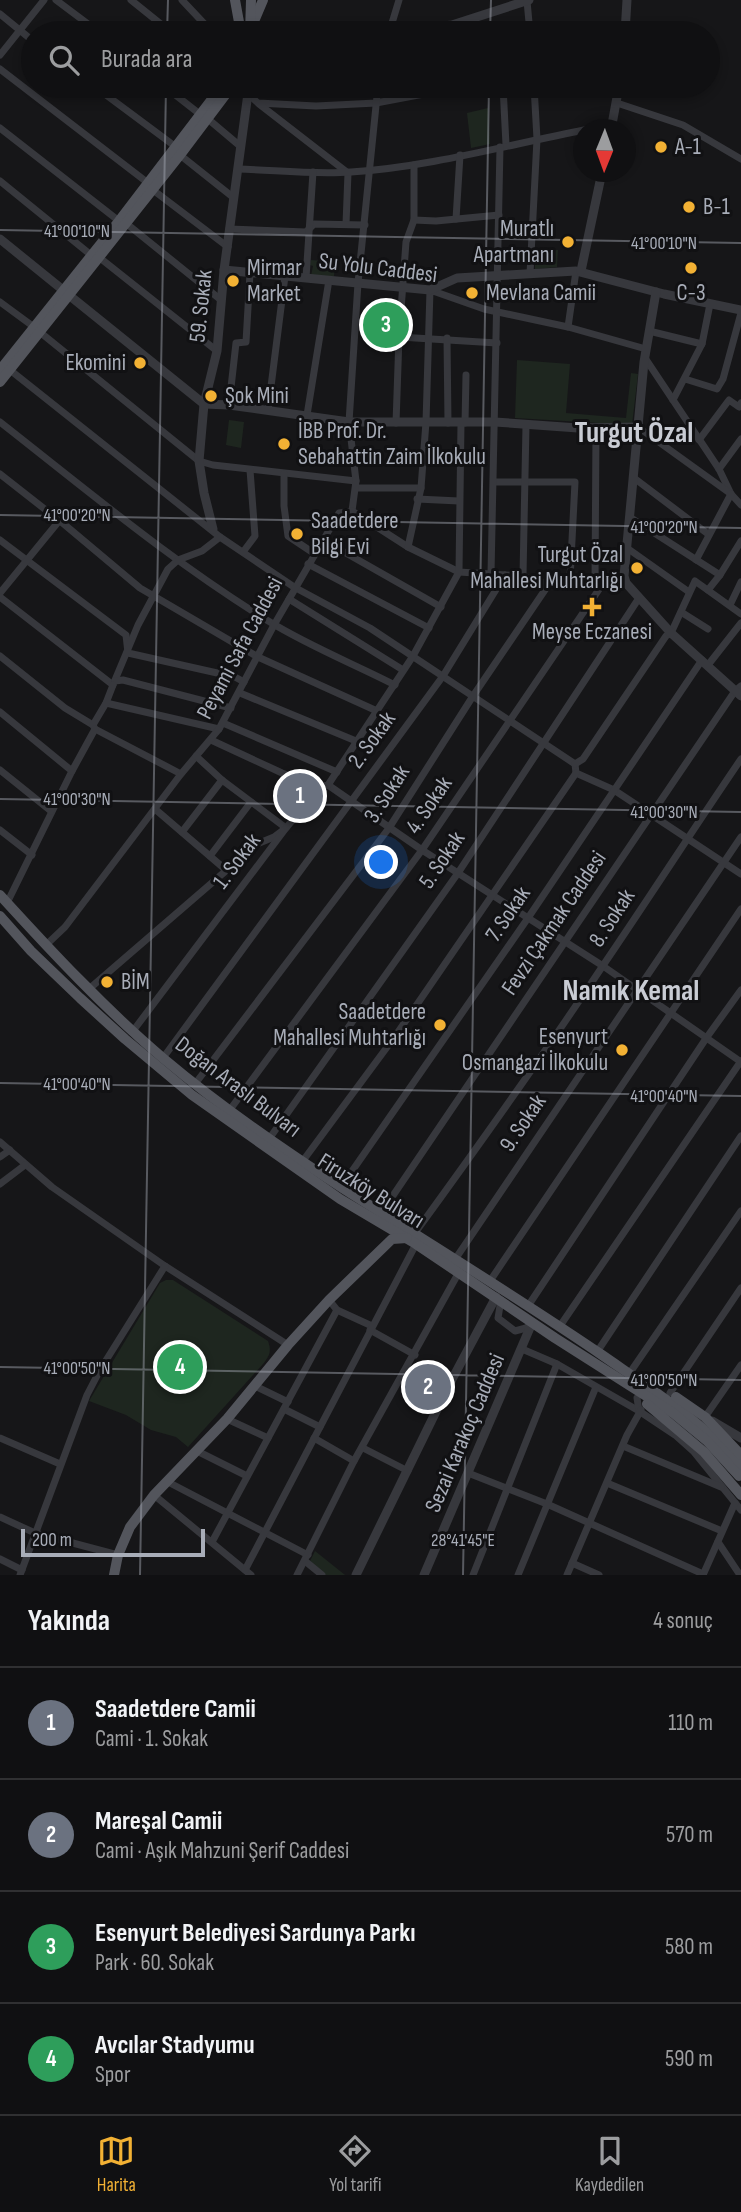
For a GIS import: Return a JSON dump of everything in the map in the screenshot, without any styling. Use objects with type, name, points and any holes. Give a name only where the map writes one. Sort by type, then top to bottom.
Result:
[{"type":"main road","points":[[235,0],[243,21]]},
{"type":"main road","points":[[243,0],[246,21]]},
{"type":"main road","points":[[248,21],[251,0]]},
{"type":"main road","points":[[252,21],[263,0]]},
{"type":"main road","points":[[204,117],[215,98]]},
{"type":"main road","points":[[0,382],[4,365],[38,330],[221,98]]},
{"type":"main road","name":"Doğan Araslı Bulvarı","points":[[4,899],[37,935],[50,941],[100,1000],[195,1084],[377,1215],[413,1238],[456,1258],[597,1352],[627,1379],[696,1421],[724,1447],[739,1485]]},
{"type":"main road","points":[[1,916],[35,946],[42,947],[50,941]]},
{"type":"main road","name":"Firuzköy Bulvarı","points":[[1,916],[44,963],[125,1039],[192,1095],[291,1166],[377,1215]]},
{"type":"main road","points":[[44,963],[44,958],[51,958],[83,992],[100,1000]]},
{"type":"main road","points":[[374,1258],[384,1239],[377,1215]]},
{"type":"main road","points":[[117,1573],[118,1555],[130,1527],[154,1495],[227,1419],[329,1300],[393,1239],[413,1238]]},
{"type":"main road","name":"Firuzköy Bulvarı","points":[[413,1238],[551,1335],[627,1379]]},
{"type":"main road","points":[[627,1379],[670,1393],[705,1417],[741,1455]]},
{"type":"main road","points":[[627,1379],[644,1408],[704,1452],[739,1485]]},
{"type":"street","points":[[27,21],[44,0]]},
{"type":"street","points":[[56,0],[84,21]]},
{"type":"street","points":[[131,0],[157,21]]},
{"type":"street","points":[[181,0],[201,21]]},
{"type":"street","points":[[392,21],[399,0]]},
{"type":"street","points":[[473,21],[528,0],[529,21]]},
{"type":"street","points":[[626,21],[627,0]]},
{"type":"street","points":[[0,14],[20,30],[0,55]]},
{"type":"street","points":[[0,69],[21,85]]},
{"type":"street","points":[[37,98],[228,247]]},
{"type":"street","points":[[110,98],[234,198]]},
{"type":"street","points":[[179,98],[240,146]]},
{"type":"street","name":"59. Sokak","points":[[216,533],[204,494],[199,461],[204,404],[217,346],[224,270],[247,98]]},
{"type":"street","points":[[254,98],[348,173]]},
{"type":"street","points":[[377,98],[358,283],[349,422],[356,484],[352,511],[408,547],[459,572],[523,576],[549,584],[570,579],[595,583],[626,583]]},
{"type":"street","points":[[258,103],[316,106],[376,103],[401,98]]},
{"type":"street","points":[[491,574],[497,343],[496,276],[503,98]]},
{"type":"street","points":[[530,274],[537,139],[535,98]]},
{"type":"street","points":[[613,119],[618,98]]},
{"type":"street","points":[[617,103],[683,125],[741,159]]},
{"type":"street","points":[[0,128],[221,300]]},
{"type":"street","points":[[238,169],[348,173],[368,171],[414,165],[573,132]]},
{"type":"street","points":[[456,219],[460,155]]},
{"type":"street","points":[[396,423],[406,242],[414,220],[414,165]]},
{"type":"street","points":[[306,278],[313,172]]},
{"type":"street","points":[[346,224],[348,173]]},
{"type":"street","points":[[0,181],[217,346],[246,342],[250,273]]},
{"type":"street","points":[[568,327],[578,271],[600,182]]},
{"type":"street","points":[[414,220],[499,215]]},
{"type":"street","points":[[229,229],[306,232],[314,224],[365,225]]},
{"type":"street","points":[[0,239],[204,404],[349,422],[495,422],[596,428],[638,427],[740,502]]},
{"type":"street","name":"Su Yolu Caddesi","points":[[224,270],[430,290],[484,309],[568,327],[646,353]]},
{"type":"street","points":[[408,547],[421,488],[430,290],[457,278],[578,271],[741,311],[723,379],[717,389],[685,379]]},
{"type":"street","points":[[268,410],[285,276]]},
{"type":"street","points":[[307,415],[329,280]]},
{"type":"street","points":[[656,292],[646,353],[624,576],[626,583],[671,633],[739,691]]},
{"type":"street","points":[[0,302],[199,461],[356,484],[421,488]]},
{"type":"street","points":[[673,400],[702,344],[710,304]]},
{"type":"street","points":[[649,331],[702,344]]},
{"type":"street","points":[[399,337],[497,343]]},
{"type":"street","points":[[447,338],[448,422]]},
{"type":"street","points":[[229,405],[236,343]]},
{"type":"street","points":[[646,353],[732,494]]},
{"type":"street","points":[[4,365],[243,552],[294,587],[370,628],[575,764]]},
{"type":"street","points":[[459,572],[459,501],[466,375]]},
{"type":"street","points":[[699,440],[729,400],[739,407],[741,403]]},
{"type":"street","points":[[0,422],[178,560],[274,625],[395,685]]},
{"type":"street","points":[[523,576],[526,425]]},
{"type":"street","points":[[595,583],[596,428]]},
{"type":"street","points":[[719,469],[741,439]]},
{"type":"street","points":[[243,552],[255,536],[250,470]]},
{"type":"street","points":[[0,474],[140,588],[258,657],[377,711]]},
{"type":"street","points":[[285,474],[284,506],[288,536],[315,554]]},
{"type":"street","points":[[634,478],[708,534]]},
{"type":"street","points":[[494,482],[575,482],[570,579]]},
{"type":"street","points":[[696,559],[732,494]]},
{"type":"street","points":[[417,499],[459,501]]},
{"type":"street","name":"Peyami Safa Caddesi","points":[[50,941],[65,927],[181,774],[221,726],[294,587],[339,513],[352,511]]},
{"type":"street","points":[[631,518],[720,575]]},
{"type":"street","points":[[59,520],[0,595],[114,683]]},
{"type":"street","points":[[4,899],[32,855],[51,811],[106,703],[138,625],[168,569],[178,560],[202,551],[216,533]]},
{"type":"street","points":[[0,540],[126,635],[128,653]]},
{"type":"street","points":[[323,540],[441,607]]},
{"type":"street","points":[[708,590],[741,541]]},
{"type":"street","points":[[627,548],[689,592]]},
{"type":"street","points":[[308,564],[429,628]]},
{"type":"street","name":"1. Sokak","points":[[133,1031],[286,828],[337,772],[413,656],[459,572]]},
{"type":"street","name":"2. Sokak","points":[[163,1058],[443,676],[506,575]]},
{"type":"street","points":[[575,764],[583,759],[666,636],[671,633],[695,581],[741,614]]},
{"type":"street","name":"4. Sokak","points":[[229,1111],[422,850],[604,582]]},
{"type":"street","points":[[730,605],[741,582]]},
{"type":"street","name":"3. Sokak","points":[[195,1084],[389,828],[473,696],[549,584]]},
{"type":"street","name":"5. Sokak","points":[[269,1139],[457,873],[639,598]]},
{"type":"street","points":[[289,599],[403,670]]},
{"type":"street","points":[[681,612],[708,629]]},
{"type":"street","name":"7. Sokak","points":[[341,1187],[614,790],[705,662],[741,623]]},
{"type":"street","points":[[128,653],[234,677],[244,682]]},
{"type":"street","points":[[0,656],[65,708],[94,727],[181,774]]},
{"type":"street","points":[[114,683],[123,680],[231,708]]},
{"type":"street","name":"Fevzi Çakmak Caddesi","points":[[377,1215],[390,1200],[651,814],[739,691]]},
{"type":"street","points":[[240,692],[356,741]]},
{"type":"street","points":[[106,703],[221,726],[337,772]]},
{"type":"street","points":[[0,712],[72,771]]},
{"type":"street","points":[[211,740],[282,773],[324,786],[352,801],[422,850],[603,966],[741,1061],[560,1326]]},
{"type":"street","points":[[89,989],[257,844],[286,828],[222,780],[196,756]]},
{"type":"street","name":"8. Sokak","points":[[248,1572],[264,1532],[371,1328],[413,1238],[603,966],[741,759]]},
{"type":"street","points":[[302,1162],[396,1035],[493,896],[576,773],[575,764]]},
{"type":"street","points":[[0,770],[51,811]]},
{"type":"street","points":[[576,773],[614,790],[741,874]]},
{"type":"street","points":[[182,832],[222,780]]},
{"type":"street","points":[[210,856],[251,802]]},
{"type":"street","points":[[155,808],[226,870]]},
{"type":"street","points":[[0,830],[32,855]]},
{"type":"street","name":"9. Sokak","points":[[456,1258],[741,837]]},
{"type":"street","points":[[490,1281],[741,909]]},
{"type":"street","points":[[528,1306],[741,990]]},
{"type":"street","points":[[597,1352],[741,1136]]},
{"type":"street","points":[[0,1142],[52,1187],[165,1266],[288,1345]]},
{"type":"street","points":[[0,1157],[10,1150]]},
{"type":"street","points":[[0,1184],[25,1165]]},
{"type":"street","points":[[627,1379],[741,1210]]},
{"type":"street","points":[[0,1559],[21,1572],[87,1395],[165,1266]]},
{"type":"street","points":[[297,1575],[354,1461],[459,1272]]},
{"type":"street","points":[[670,1393],[741,1288]]},
{"type":"street","points":[[498,1299],[498,1318],[515,1331],[526,1328],[532,1322]]},
{"type":"street","points":[[356,1575],[449,1385],[498,1299]]},
{"type":"street","points":[[329,1300],[337,1310],[415,1355]]},
{"type":"street","points":[[212,1542],[337,1310]]},
{"type":"street","name":"Sezai Karakoç Caddesi","points":[[424,1575],[532,1322]]},
{"type":"street","points":[[551,1335],[536,1334],[523,1347],[596,1387],[644,1408],[694,1452],[721,1487]]},
{"type":"street","points":[[472,1575],[557,1364]]},
{"type":"street","points":[[741,1364],[705,1417],[741,1437]]},
{"type":"street","points":[[255,1385],[320,1427]]},
{"type":"street","points":[[518,1575],[596,1387]]},
{"type":"street","points":[[567,1575],[623,1446],[644,1408]]},
{"type":"street","points":[[227,1419],[268,1438]]},
{"type":"street","points":[[0,1438],[60,1464]]},
{"type":"street","points":[[314,1438],[354,1461]]},
{"type":"street","points":[[623,1446],[721,1487],[739,1485]]},
{"type":"street","points":[[363,1448],[408,1471]]},
{"type":"street","points":[[197,1451],[247,1476]]},
{"type":"street","points":[[468,1472],[547,1504],[703,1575],[739,1485]]},
{"type":"street","points":[[168,1482],[264,1532],[306,1558],[322,1575]]},
{"type":"street","points":[[607,1483],[722,1531]]},
{"type":"street","points":[[739,1485],[741,1510]]},
{"type":"street","points":[[154,1495],[248,1572]]},
{"type":"street","points":[[0,1517],[35,1533],[118,1555]]},
{"type":"street","points":[[718,1542],[740,1575]]},
{"type":"street","points":[[572,1563],[599,1575]]},
{"type":"shaded area","points":[[488,108],[490,144],[471,148],[467,113]]},
{"type":"shaded area","points":[[558,250],[557,267],[535,269],[535,251]]},
{"type":"shaded area","points":[[311,260],[335,262],[334,276],[311,276]]},
{"type":"shaded area","points":[[517,360],[570,364],[566,413],[626,418],[631,373],[638,374],[632,425],[515,418]]},
{"type":"shaded area","points":[[229,420],[244,422],[241,448],[226,445]]},
{"type":"shaded area","points":[[173,1280],[268,1341],[270,1348],[263,1364],[188,1447],[176,1437],[151,1430],[126,1415],[89,1401],[160,1283]]},
{"type":"shaded area","points":[[315,1551],[345,1575],[326,1575],[310,1561]]},
{"type":"place","name":"A-1","points":[[661,147]]},
{"type":"place","name":"B-1","points":[[689,207]]},
{"type":"place","name":"Muratlı Apartmanı","points":[[568,242]]},
{"type":"place","name":"C-3","points":[[691,268]]},
{"type":"place","name":"Mirmar Market","points":[[233,281]]},
{"type":"place","name":"Mevlana Camii","points":[[472,293]]},
{"type":"place","name":"Esenyurt Belediyesi Sardunya Parkı","points":[[386,325]]},
{"type":"place","name":"Ekomini","points":[[140,363]]},
{"type":"place","name":"Şok Mini","points":[[211,396]]},
{"type":"place","name":"İBB Prof. Dr. Sebahattin Zaim İlkokulu","points":[[284,444]]},
{"type":"place","name":"Saadetdere Bilgi Evi","points":[[297,534]]},
{"type":"place","name":"Turgut Özal Mahallesi Muhtarlığı","points":[[637,568]]},
{"type":"place","name":"Meyse Eczanesi","points":[[592,607]]},
{"type":"place","name":"Saadetdere Camii","points":[[300,796]]},
{"type":"place","name":"BİM","points":[[107,982]]},
{"type":"place","name":"Saadetdere Mahallesi Muhtarlığı","points":[[440,1025]]},
{"type":"place","name":"Esenyurt Osmangazi İlkokulu","points":[[622,1050]]},
{"type":"place","name":"Avcılar Stadyumu","points":[[180,1367]]},
{"type":"place","name":"Mareşal Camii","points":[[428,1387]]},
{"type":"district","name":"Turgut Özal","points":[[634,433]]},
{"type":"district","name":"Namık Kemal","points":[[631,991]]}]
